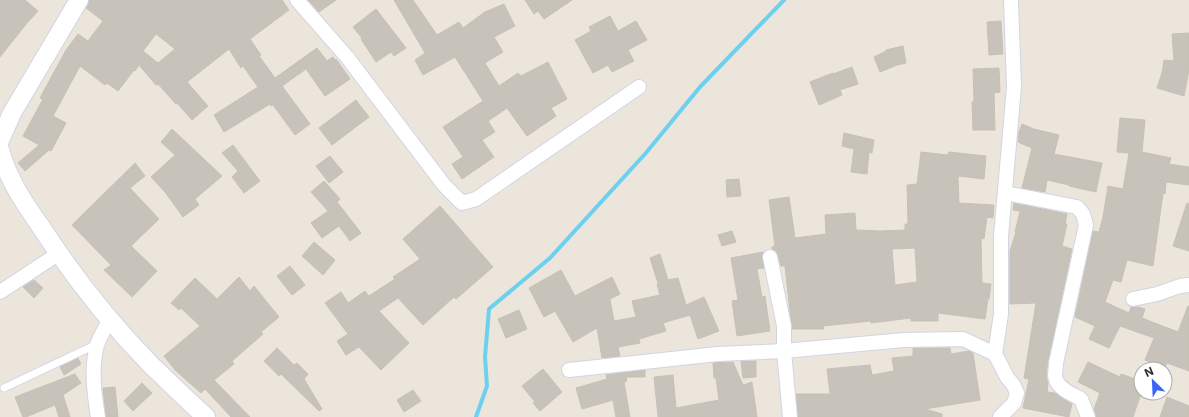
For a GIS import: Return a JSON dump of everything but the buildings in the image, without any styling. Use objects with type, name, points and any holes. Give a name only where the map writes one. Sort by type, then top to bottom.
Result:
[{"type":"street","points":[[0,140],[12,113],[79,0]]},
{"type":"street","points":[[297,0],[347,57],[444,185],[462,203],[476,199],[639,87]]},
{"type":"street","points":[[1000,417],[1014,403],[1017,393],[1014,386],[1006,377],[995,354],[1001,314],[1001,236],[1014,87],[1011,0]]},
{"type":"street","points":[[0,150],[5,167],[22,200],[58,254],[110,319],[150,364],[206,417]]},
{"type":"street","points":[[1005,192],[1077,208],[1083,214],[1086,225],[1056,363],[1055,377],[1057,383],[1066,391],[1081,399],[1088,417]]},
{"type":"street","points":[[0,292],[58,254]]},
{"type":"street","points":[[770,257],[784,326],[784,350],[790,417]]},
{"type":"street","points":[[1134,299],[1157,294],[1180,286],[1189,285]]},
{"type":"street","points":[[98,417],[95,400],[93,367],[97,344],[110,319]]},
{"type":"street","points":[[569,370],[718,354],[904,340],[963,339],[995,354]]},
{"type":"lane","points":[[4,388],[97,344]]},
{"type":"waterway","points":[[476,417],[487,386],[485,357],[489,309],[550,258],[645,154],[700,87],[784,0]]}]
